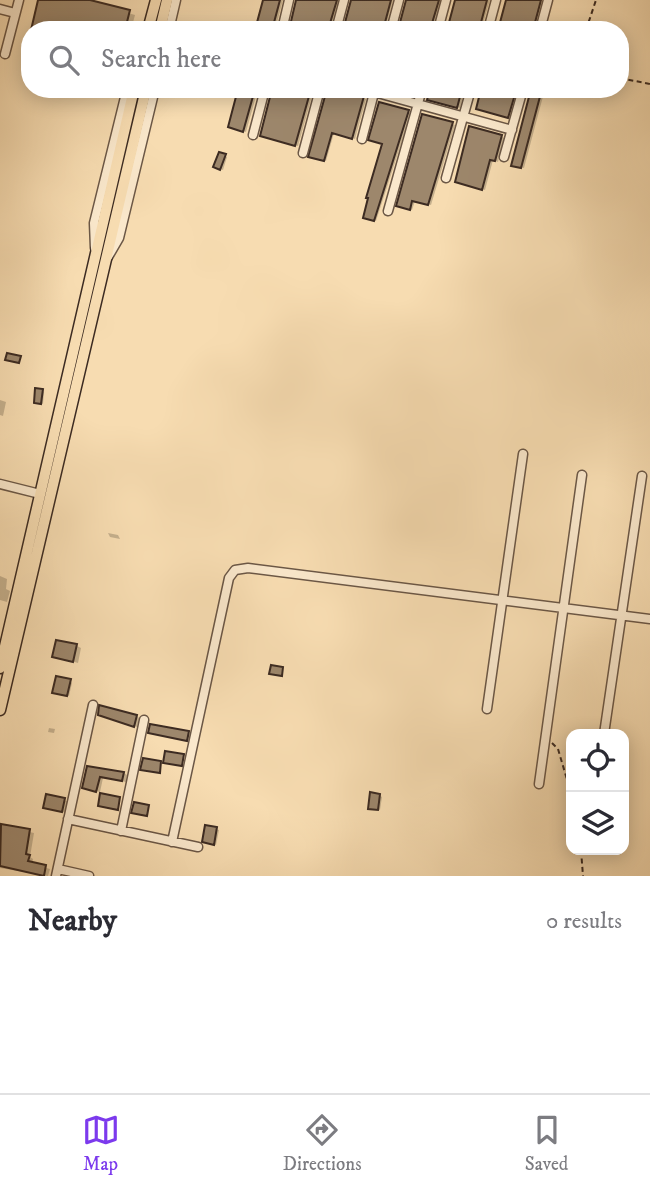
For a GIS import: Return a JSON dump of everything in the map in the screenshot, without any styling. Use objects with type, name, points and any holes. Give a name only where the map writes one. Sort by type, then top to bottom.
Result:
[{"type":"main road","points":[[150,21],[156,0]]},
{"type":"main road","points":[[162,21],[167,0]]},
{"type":"main road","points":[[0,668],[5,620],[84,324],[105,261],[107,226],[132,98]]},
{"type":"main road","points":[[0,710],[84,324],[95,255],[107,226],[143,98]]},
{"type":"street","points":[[5,54],[19,0]]},
{"type":"street","points":[[171,21],[176,0]]},
{"type":"street","points":[[284,21],[289,0]]},
{"type":"street","points":[[338,21],[344,0]]},
{"type":"street","points":[[393,21],[399,0]]},
{"type":"street","points":[[440,21],[446,0]]},
{"type":"street","points":[[490,21],[496,0]]},
{"type":"street","points":[[542,21],[548,0]]},
{"type":"street","points":[[0,9],[15,13]]},
{"type":"street","points":[[95,255],[94,223],[126,98]]},
{"type":"street","points":[[105,261],[119,238],[153,98]]},
{"type":"street","points":[[253,135],[263,98]]},
{"type":"street","points":[[303,153],[318,98]]},
{"type":"street","points":[[362,139],[372,98]]},
{"type":"street","points":[[398,98],[512,130]]},
{"type":"street","points":[[388,211],[420,98]]},
{"type":"street","points":[[446,178],[468,98]]},
{"type":"street","points":[[504,156],[521,98]]},
{"type":"street","points":[[487,709],[523,454]]},
{"type":"street","points":[[539,784],[582,475]]},
{"type":"street","points":[[605,729],[642,476]]},
{"type":"street","points":[[0,484],[40,494]]},
{"type":"street","points":[[172,842],[229,578],[235,570],[248,568],[650,619]]},
{"type":"street","points":[[89,876],[57,873],[93,705]]},
{"type":"street","points":[[121,831],[144,720]]},
{"type":"street","points":[[68,818],[198,847]]},
{"type":"path","points":[[589,21],[596,0]]},
{"type":"path","points":[[629,80],[650,84]]},
{"type":"path","points":[[545,739],[558,749],[571,792]]},
{"type":"path","points":[[581,855],[583,876]]},
{"type":"building","points":[[38,0],[90,0],[130,10],[127,21],[33,21]]},
{"type":"building","points":[[263,0],[280,0],[274,21],[257,21]]},
{"type":"building","points":[[296,0],[337,0],[331,21],[291,21]]},
{"type":"building","points":[[351,0],[391,0],[385,21],[345,21]]},
{"type":"building","points":[[406,0],[439,0],[433,21],[400,21]]},
{"type":"building","points":[[455,0],[487,0],[481,21],[449,21]]},
{"type":"building","points":[[506,0],[541,0],[535,21],[500,21]]},
{"type":"building","points":[[236,98],[252,98],[243,132],[228,127]]},
{"type":"building","points":[[270,98],[308,98],[295,146],[260,136]]},
{"type":"building","points":[[324,98],[363,98],[352,139],[332,133],[324,161],[308,157]]},
{"type":"building","points":[[428,98],[460,98],[457,108]]},
{"type":"building","points":[[479,98],[514,98],[508,118],[476,109]]},
{"type":"building","points":[[529,98],[540,98],[521,168],[511,166]]},
{"type":"building","points":[[379,102],[409,110],[374,221],[363,218],[382,144],[368,140]]},
{"type":"building","points":[[422,114],[453,122],[428,205],[412,201],[410,210],[396,206]]},
{"type":"building","points":[[469,126],[502,135],[495,161],[490,160],[482,190],[455,182]]},
{"type":"building","points":[[219,152],[226,154],[220,170],[213,167]]},
{"type":"building","points":[[7,353],[21,356],[19,363],[5,360]]},
{"type":"building","points":[[35,388],[43,389],[41,404],[34,403]]},
{"type":"building","points":[[56,640],[77,644],[73,662],[52,657]]},
{"type":"building","points":[[271,665],[283,667],[282,676],[269,674]]},
{"type":"building","points":[[56,676],[71,679],[67,696],[52,693]]},
{"type":"building","points":[[99,705],[137,715],[134,727],[98,715]]},
{"type":"building","points":[[150,724],[189,731],[187,741],[148,733]]},
{"type":"building","points":[[165,751],[184,754],[182,766],[163,763]]},
{"type":"building","points":[[143,758],[161,761],[160,773],[140,770]]},
{"type":"building","points":[[87,766],[124,772],[122,781],[100,777],[96,792],[82,788]]},
{"type":"building","points":[[370,792],[380,794],[378,810],[368,809]]},
{"type":"building","points":[[100,793],[120,797],[118,810],[98,806]]},
{"type":"building","points":[[46,794],[65,798],[62,812],[43,808]]},
{"type":"building","points":[[134,802],[149,805],[147,816],[131,813]]},
{"type":"building","points":[[1,824],[30,829],[26,854],[30,855],[28,861],[46,865],[44,876],[0,866]]},
{"type":"building","points":[[205,825],[217,827],[214,845],[202,842]]}]
